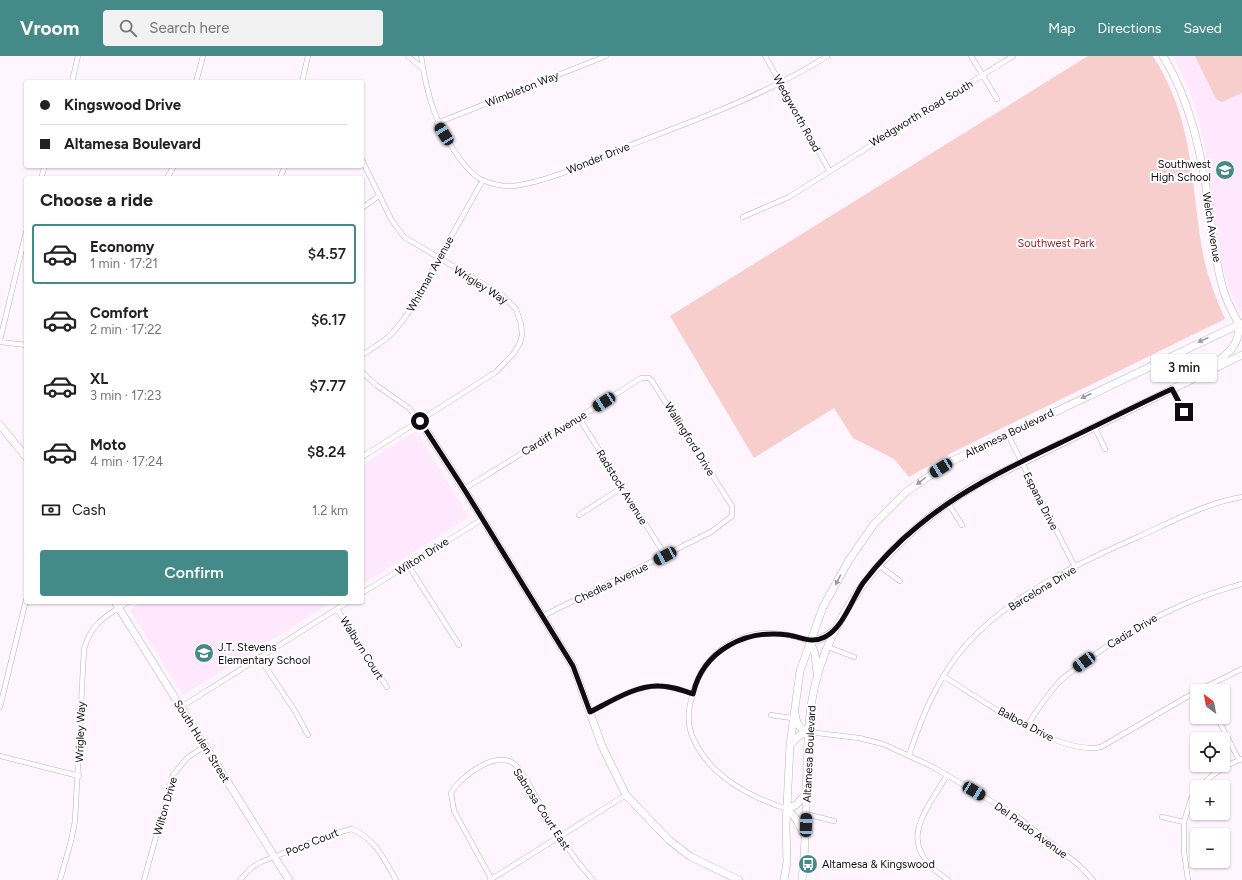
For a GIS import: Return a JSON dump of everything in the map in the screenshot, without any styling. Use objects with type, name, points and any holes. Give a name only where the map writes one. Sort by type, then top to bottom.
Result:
[{"type":"main road","name":"Welch Avenue","points":[[1163,56],[1180,87],[1196,136],[1208,200],[1211,233],[1222,285],[1241,326]]},
{"type":"main road","points":[[1196,377],[1227,356],[1235,346],[1241,326]]},
{"type":"main road","name":"Altamesa Boulevard","points":[[784,880],[787,862],[787,809],[792,718],[800,671],[823,607],[840,576],[863,540],[887,511],[907,492],[930,474],[952,461],[1007,433],[1241,326]]},
{"type":"main road","name":"Altamesa Boulevard","points":[[802,880],[806,837],[806,794],[809,732],[814,693],[828,647],[856,595],[878,565],[902,540],[948,502],[976,484],[1242,355]]},
{"type":"main road","points":[[420,421],[483,519],[573,666],[602,746],[626,795],[669,840],[691,857],[739,880]]},
{"type":"main road","points":[[0,425],[24,455]]},
{"type":"main road","name":"South Hulen Street","points":[[117,605],[289,880]]},
{"type":"main road","points":[[818,677],[815,654],[810,641],[815,641],[827,636],[838,628]]},
{"type":"main road","points":[[794,705],[796,719],[799,726],[802,730],[809,732]]},
{"type":"main road","points":[[790,746],[800,735],[809,732]]},
{"type":"main road","points":[[806,794],[796,805],[787,809],[796,818],[806,837]]},
{"type":"street","points":[[72,80],[78,56]]},
{"type":"street","points":[[197,80],[203,56]]},
{"type":"street","points":[[302,80],[308,56]]},
{"type":"street","points":[[408,56],[423,69]]},
{"type":"street","name":"Wonder Drive","points":[[421,56],[423,69],[438,123],[465,165],[472,173],[483,180],[500,186],[513,186],[536,182],[718,110],[798,75],[827,56]]},
{"type":"street","name":"Wimbleton Way","points":[[438,123],[606,56]]},
{"type":"street","name":"Wedgworth Road","points":[[765,56],[829,170]]},
{"type":"street","points":[[971,56],[997,99]]},
{"type":"street","name":"Wedgworth Road South","points":[[743,217],[789,197],[934,104],[983,76],[1014,56]]},
{"type":"street","name":"Wrigley Way","points":[[364,164],[391,219],[404,237],[502,295],[511,302],[516,309],[521,324],[522,334],[520,343],[514,353],[496,372],[364,456]]},
{"type":"street","name":"Whitman Avenue","points":[[364,353],[395,332],[408,313],[483,180]]},
{"type":"street","points":[[364,207],[380,195]]},
{"type":"street","points":[[24,245],[0,341],[24,345]]},
{"type":"street","points":[[364,374],[376,385],[409,408],[420,421]]},
{"type":"street","name":"Cardiff Avenue","points":[[464,489],[643,378]]},
{"type":"street","name":"Wallingford Drive","points":[[643,378],[649,378],[652,381],[699,451],[732,506]]},
{"type":"street","points":[[1172,389],[1184,412]]},
{"type":"street","name":"Radstock Avenue","points":[[579,418],[665,556]]},
{"type":"street","points":[[1094,426],[1105,450]]},
{"type":"street","name":"Espana Drive","points":[[1007,433],[1020,462],[1075,567]]},
{"type":"street","points":[[579,515],[622,487]]},
{"type":"street","name":"Barcelona Drive","points":[[909,755],[922,716],[944,676],[965,646],[1012,604],[1075,567],[1111,549],[1180,518],[1218,503],[1242,496]]},
{"type":"street","points":[[948,502],[962,525]]},
{"type":"street","name":"Chedlea Avenue","points":[[543,616],[711,532],[732,516],[732,506]]},
{"type":"street","name":"Wilton Drive","points":[[364,592],[483,519]]},
{"type":"street","points":[[878,565],[900,581]]},
{"type":"street","points":[[408,566],[460,645]]},
{"type":"street","name":"Cadiz Drive","points":[[1027,726],[1035,712],[1060,681],[1102,649],[1155,617],[1183,604],[1242,584]]},
{"type":"street","points":[[0,707],[25,604]]},
{"type":"street","points":[[180,707],[345,604]]},
{"type":"street","name":"Wrigley Way","points":[[60,880],[72,834],[79,776],[84,649],[94,626],[117,605]]},
{"type":"street","name":"Walburn Court","points":[[337,609],[386,687]]},
{"type":"street","points":[[787,809],[768,803],[736,786],[708,761],[696,743],[688,723],[688,709],[700,671],[707,662],[719,652],[736,642],[754,635],[767,633],[789,635],[810,641]]},
{"type":"street","points":[[828,647],[854,657]]},
{"type":"street","points":[[259,657],[295,711],[308,735]]},
{"type":"street","name":"Balboa Drive","points":[[1211,684],[1242,668]]},
{"type":"street","name":"Balboa Drive","points":[[944,676],[1027,726],[1069,745],[1086,748],[1101,747],[1190,696]]},
{"type":"street","points":[[590,712],[627,694],[658,685],[672,687],[693,694]]},
{"type":"street","name":"Altamesa Boulevard","points":[[771,715],[792,718]]},
{"type":"street","points":[[1207,780],[1214,773],[1227,765],[1241,760],[1221,724]]},
{"type":"street","name":"Del Prado Avenue","points":[[809,732],[859,738],[883,744],[909,755],[947,775],[1015,815],[1080,866],[1093,880]]},
{"type":"street","name":"Wilton Drive","points":[[144,880],[173,775],[187,758],[205,746]]},
{"type":"street","points":[[0,756],[79,776]]},
{"type":"street","name":"Sabrosa Court East","points":[[491,880],[451,803],[451,793],[463,778],[482,766],[498,760],[507,761],[518,769],[559,836],[593,880]]},
{"type":"street","points":[[947,775],[923,815],[917,836],[920,851],[927,861],[932,868],[948,880]]},
{"type":"street","points":[[491,880],[626,795]]},
{"type":"street","points":[[1188,880],[1184,852],[1184,822],[1190,802]]},
{"type":"street","name":"Altamesa Boulevard","points":[[806,814],[834,821]]},
{"type":"street","points":[[1162,817],[1184,822]]},
{"type":"street","name":"Poco Court","points":[[274,857],[324,837],[351,829],[363,834],[370,840],[381,854],[396,880]]},
{"type":"street","points":[[240,880],[251,868],[274,857]]},
{"type":"shaded area","name":"Southwest High School","points":[[1173,56],[1242,56],[1242,311],[1240,312],[1228,286],[1219,252],[1204,144],[1197,114],[1187,85]]},
{"type":"shaded area","points":[[416,431],[469,517],[364,583],[364,464]]},
{"type":"shaded area","name":"J.T. Stevens Elementary School","points":[[140,604],[329,604],[183,695],[130,610]]},
{"type":"green space","name":"Southwest Park","points":[[1088,56],[1153,56],[1166,80],[1176,103],[1188,150],[1202,249],[1208,276],[1225,319],[953,452],[909,477],[894,459],[853,438],[834,408],[754,458],[670,316]]},
{"type":"green space","points":[[1195,56],[1242,56],[1242,93],[1222,102],[1216,99]]},
{"type":"place","name":"Southwest High School","points":[[1225,170]]},
{"type":"place","name":"J.T. Stevens Elementary School","points":[[204,653]]},
{"type":"place","name":"Altamesa & Kingswood","points":[[808,864]]},
{"type":"route","points":[[420,421],[464,489],[573,666],[590,712],[638,690],[658,685],[672,687],[693,694],[700,671],[714,655],[724,648],[754,635],[767,633],[789,635],[810,641],[815,641],[827,636],[838,628],[846,611],[864,582],[889,552],[930,516],[948,502],[976,484],[1172,389],[1184,412]]}]
